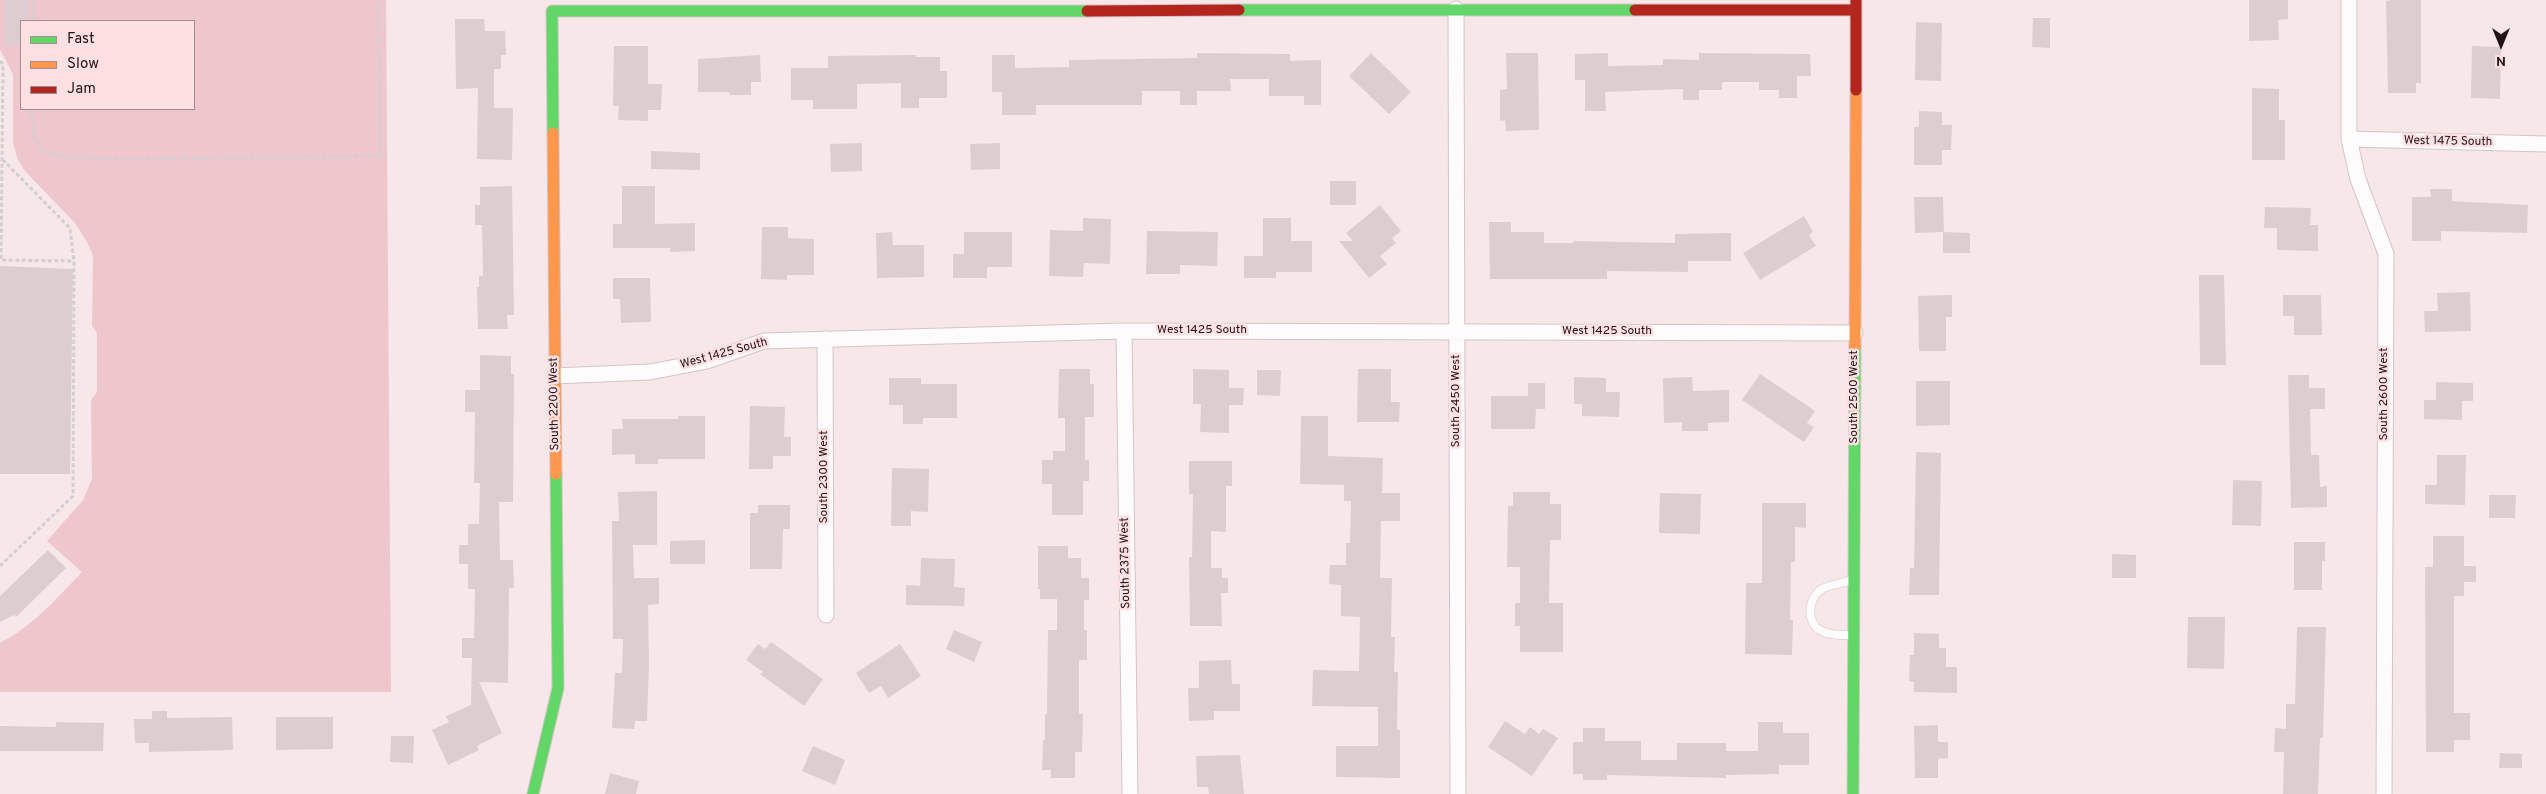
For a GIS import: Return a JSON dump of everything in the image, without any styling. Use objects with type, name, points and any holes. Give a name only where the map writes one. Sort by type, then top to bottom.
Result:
[{"type":"street","name":"South 2600 West","points":[[2349,0],[2349,139],[2358,179],[2386,254],[2384,794]]},
{"type":"street","points":[[1456,9],[1856,5]]},
{"type":"street","name":"South 2500 West","points":[[1853,794],[1856,5]]},
{"type":"street","name":"South 2200 West","points":[[533,794],[558,688],[552,11],[1456,9]]},
{"type":"street","name":"South 2450 West","points":[[1456,9],[1458,794]]},
{"type":"street","name":"West 1475 South","points":[[2349,139],[2546,144]]},
{"type":"street","name":"West 1425 South","points":[[554,376],[650,372],[706,360],[764,341],[1124,331],[1855,333]]},
{"type":"street","name":"South 2375 West","points":[[1124,331],[1130,794]]},
{"type":"street","name":"South 2300 West","points":[[825,339],[826,615]]},
{"type":"lane","points":[[1854,580],[1823,589],[1815,595],[1811,603],[1812,622],[1822,632],[1854,636]]},
{"type":"path","points":[[33,20],[34,0]]},
{"type":"path","points":[[31,110],[36,138],[41,151],[63,157],[132,159],[380,156],[378,0]]},
{"type":"path","points":[[0,61],[2,64],[1,260],[74,261]]},
{"type":"path","points":[[0,566],[72,496],[74,261],[70,228],[2,160]]},
{"type":"shaded area","points":[[0,0],[386,0],[391,692],[0,692],[0,643],[23,629],[54,602],[82,572],[47,541],[83,500],[92,479],[91,400],[97,392],[97,333],[92,326],[93,256],[75,223],[25,171],[18,160],[13,143],[13,74],[0,50]]},
{"type":"building","points":[[5,0],[29,0],[29,20],[20,20],[20,45],[5,45]]},
{"type":"building","points":[[2249,0],[2288,0],[2288,19],[2278,20],[2279,40],[2249,41]]},
{"type":"building","points":[[2421,0],[2421,83],[2416,83],[2416,93],[2388,93],[2386,1]]},
{"type":"building","points":[[2033,18],[2050,18],[2050,48],[2032,47]]},
{"type":"building","points":[[455,19],[484,19],[485,31],[505,31],[506,55],[501,55],[501,69],[494,69],[494,108],[513,108],[512,160],[477,159],[478,88],[456,89]]},
{"type":"building","points":[[1916,22],[1942,23],[1941,81],[1915,80]]},
{"type":"building","points":[[614,46],[648,46],[648,84],[662,84],[661,110],[648,110],[648,121],[618,120],[619,106],[613,106]]},
{"type":"building","points":[[2472,46],[2501,47],[2500,99],[2471,98]]},
{"type":"building","points":[[1197,53],[1290,54],[1290,61],[1321,60],[1321,105],[1304,105],[1304,96],[1269,96],[1269,79],[1230,79],[1231,91],[1197,91],[1197,105],[1180,105],[1180,91],[1142,91],[1142,105],[1036,105],[1036,115],[1002,115],[1002,92],[992,92],[992,55],[1015,55],[1015,68],[1069,67],[1069,60],[1197,58]]},
{"type":"building","points":[[1371,53],[1411,92],[1389,114],[1349,76]]},
{"type":"building","points":[[1506,53],[1538,53],[1539,130],[1506,131],[1505,120],[1500,121],[1500,90],[1507,89]]},
{"type":"building","points":[[1608,53],[1608,66],[1663,65],[1663,59],[1699,60],[1699,53],[1810,54],[1811,76],[1797,76],[1797,98],[1779,98],[1779,90],[1759,90],[1759,82],[1722,82],[1722,90],[1699,90],[1699,100],[1683,100],[1683,89],[1605,92],[1606,111],[1585,111],[1585,80],[1575,80],[1575,54]]},
{"type":"building","points":[[760,55],[761,82],[751,82],[751,95],[730,95],[729,92],[698,92],[698,59]]},
{"type":"building","points":[[916,55],[916,57],[940,57],[940,71],[947,71],[947,98],[919,98],[919,108],[901,108],[901,83],[857,84],[857,109],[813,109],[813,100],[791,100],[791,68],[828,68],[828,56]]},
{"type":"building","points":[[2252,88],[2279,89],[2279,120],[2285,120],[2285,160],[2252,160]]},
{"type":"building","points":[[1919,111],[1942,112],[1942,125],[1952,125],[1951,150],[1942,150],[1942,165],[1914,165],[1914,127],[1919,127]]},
{"type":"building","points":[[862,143],[862,171],[831,172],[830,144]]},
{"type":"building","points":[[1000,143],[1000,169],[971,170],[970,144]]},
{"type":"building","points":[[651,151],[700,153],[700,170],[651,169]]},
{"type":"building","points":[[1330,181],[1356,181],[1356,205],[1330,205]]},
{"type":"building","points":[[512,186],[514,315],[507,315],[508,329],[478,329],[477,287],[479,287],[479,276],[483,276],[482,225],[475,225],[475,205],[480,205],[480,187]]},
{"type":"building","points":[[622,186],[655,186],[655,224],[695,223],[695,251],[670,252],[670,248],[613,248],[613,224],[622,224]]},
{"type":"building","points":[[2430,189],[2452,189],[2452,201],[2528,205],[2527,233],[2441,231],[2441,241],[2412,241],[2412,197],[2431,197]]},
{"type":"building","points":[[1914,197],[1943,197],[1944,232],[1970,233],[1970,253],[1943,253],[1943,232],[1915,233]]},
{"type":"building","points":[[1380,205],[1401,231],[1392,238],[1396,243],[1380,256],[1387,264],[1369,278],[1339,241],[1353,241],[1346,233]]},
{"type":"building","points":[[2265,207],[2311,208],[2310,225],[2318,225],[2318,251],[2277,250],[2277,228],[2264,228]]},
{"type":"building","points":[[1804,216],[1813,232],[1809,235],[1816,246],[1760,280],[1743,253]]},
{"type":"building","points":[[1083,218],[1111,219],[1110,264],[1084,263],[1083,277],[1049,276],[1050,230],[1083,231]]},
{"type":"building","points":[[1263,218],[1291,218],[1291,241],[1312,241],[1312,272],[1276,272],[1276,278],[1244,278],[1244,256],[1263,256]]},
{"type":"building","points":[[1489,222],[1511,222],[1511,232],[1544,232],[1544,243],[1573,243],[1573,241],[1675,243],[1675,234],[1731,233],[1731,261],[1688,261],[1688,272],[1607,271],[1607,279],[1490,279]]},
{"type":"building","points":[[762,227],[788,227],[788,238],[814,239],[814,275],[787,275],[787,280],[761,279]]},
{"type":"building","points":[[1147,231],[1218,232],[1217,266],[1180,265],[1180,274],[1146,274]]},
{"type":"building","points":[[892,232],[893,245],[924,245],[924,277],[877,278],[876,233]]},
{"type":"building","points":[[964,232],[1012,232],[1012,267],[987,267],[987,278],[953,278],[953,254],[964,254]]},
{"type":"building","points":[[0,266],[73,269],[70,474],[0,474]]},
{"type":"building","points":[[2199,275],[2224,275],[2226,365],[2200,365]]},
{"type":"building","points":[[613,278],[650,278],[651,322],[621,323],[620,299],[613,299]]},
{"type":"building","points":[[2470,292],[2471,331],[2425,332],[2424,311],[2438,311],[2437,293]]},
{"type":"building","points":[[1952,295],[1952,317],[1946,317],[1946,351],[1919,351],[1918,296]]},
{"type":"building","points":[[2283,295],[2321,295],[2322,335],[2294,335],[2294,316],[2283,316]]},
{"type":"building","points":[[480,355],[511,356],[511,374],[514,374],[513,502],[499,502],[500,560],[513,560],[514,588],[509,588],[508,683],[479,682],[502,733],[477,746],[479,750],[448,765],[432,730],[449,722],[446,716],[471,705],[472,658],[462,658],[462,638],[474,638],[475,589],[468,589],[468,564],[459,564],[459,545],[468,545],[468,524],[479,524],[480,483],[474,483],[475,412],[465,412],[465,390],[480,390]]},
{"type":"building","points":[[1059,369],[1090,369],[1090,384],[1094,384],[1094,417],[1085,417],[1085,460],[1089,460],[1089,481],[1083,481],[1083,515],[1052,515],[1052,484],[1042,484],[1042,460],[1053,460],[1053,451],[1065,451],[1065,418],[1058,418]]},
{"type":"building","points":[[1193,369],[1229,370],[1229,388],[1244,388],[1243,405],[1229,405],[1229,433],[1200,432],[1201,404],[1193,404]]},
{"type":"building","points":[[1358,369],[1391,369],[1391,402],[1400,402],[1399,422],[1357,422]]},
{"type":"building","points":[[1257,370],[1281,370],[1280,396],[1257,395]]},
{"type":"building","points":[[1760,374],[1815,411],[1807,423],[1814,427],[1804,442],[1742,400]]},
{"type":"building","points":[[2288,375],[2309,375],[2309,388],[2325,388],[2325,409],[2310,409],[2311,455],[2319,455],[2320,487],[2327,486],[2327,507],[2291,508]]},
{"type":"building","points":[[1574,377],[1606,378],[1606,392],[1620,392],[1619,417],[1582,416],[1582,404],[1574,404]]},
{"type":"building","points":[[1692,377],[1693,391],[1729,390],[1729,422],[1708,423],[1708,431],[1682,431],[1682,422],[1664,423],[1663,378]]},
{"type":"building","points":[[889,378],[921,378],[921,384],[957,384],[957,418],[923,418],[923,424],[903,424],[903,405],[889,405]]},
{"type":"building","points":[[1916,381],[1950,381],[1950,425],[1916,426]]},
{"type":"building","points":[[2436,382],[2473,383],[2473,401],[2462,401],[2462,420],[2424,419],[2424,400],[2436,400]]},
{"type":"building","points":[[1528,383],[1545,383],[1545,409],[1536,409],[1535,429],[1491,429],[1491,396],[1528,396]]},
{"type":"building","points":[[750,406],[785,407],[784,437],[791,437],[791,456],[773,456],[773,469],[749,469]]},
{"type":"building","points":[[678,416],[705,416],[705,459],[658,459],[658,464],[635,464],[635,454],[612,455],[612,429],[623,429],[622,419],[678,419]]},
{"type":"building","points":[[1301,416],[1328,416],[1328,456],[1383,458],[1382,493],[1400,493],[1400,521],[1381,521],[1380,578],[1392,578],[1391,637],[1395,637],[1394,672],[1398,672],[1397,730],[1400,730],[1400,778],[1336,777],[1336,746],[1378,746],[1378,707],[1312,706],[1313,670],[1359,671],[1360,617],[1341,616],[1341,585],[1329,584],[1330,565],[1346,565],[1346,543],[1350,543],[1351,501],[1344,501],[1344,485],[1300,484]]},
{"type":"building","points":[[1916,452],[1941,453],[1939,595],[1909,595],[1910,568],[1914,568]]},
{"type":"building","points":[[2437,455],[2466,455],[2465,505],[2425,504],[2425,485],[2437,485]]},
{"type":"building","points":[[1189,461],[1232,461],[1232,486],[1226,486],[1226,532],[1211,531],[1211,568],[1222,568],[1222,578],[1228,578],[1228,593],[1221,593],[1222,626],[1190,626],[1189,557],[1192,557],[1193,494],[1189,494]]},
{"type":"building","points":[[892,468],[929,469],[928,512],[911,511],[911,526],[891,526]]},
{"type":"building","points":[[2233,480],[2262,481],[2261,526],[2232,525]]},
{"type":"building","points":[[657,491],[657,545],[633,545],[634,578],[659,578],[659,604],[648,605],[649,665],[647,721],[635,721],[634,729],[612,728],[615,673],[622,673],[623,639],[613,639],[612,521],[619,521],[618,492]]},
{"type":"building","points":[[1513,492],[1550,492],[1550,504],[1561,504],[1561,540],[1550,540],[1549,603],[1563,603],[1563,652],[1520,652],[1520,626],[1515,626],[1515,603],[1520,603],[1520,567],[1507,567],[1508,506],[1513,506]]},
{"type":"building","points":[[1660,493],[1701,494],[1700,534],[1659,533]]},
{"type":"building","points":[[2489,495],[2516,495],[2515,518],[2489,518]]},
{"type":"building","points":[[1762,503],[1806,503],[1806,528],[1795,527],[1795,562],[1791,562],[1790,620],[1793,620],[1792,655],[1745,654],[1746,583],[1762,583]]},
{"type":"building","points":[[758,505],[790,505],[790,529],[783,529],[782,569],[750,569],[750,513],[758,513]]},
{"type":"building","points":[[2433,536],[2464,536],[2464,566],[2476,566],[2476,582],[2464,582],[2464,596],[2454,596],[2454,713],[2470,713],[2470,740],[2454,740],[2454,752],[2426,752],[2425,567],[2433,567]]},
{"type":"building","points":[[705,540],[705,564],[670,564],[670,541]]},
{"type":"building","points":[[2294,542],[2325,542],[2325,561],[2322,561],[2322,590],[2294,590]]},
{"type":"building","points":[[1038,546],[1068,546],[1068,558],[1081,558],[1081,578],[1089,578],[1089,600],[1084,600],[1087,660],[1079,660],[1079,714],[1083,714],[1082,752],[1075,752],[1075,778],[1051,778],[1051,770],[1042,770],[1045,714],[1047,714],[1048,630],[1057,630],[1057,599],[1040,599],[1040,589],[1038,589]]},
{"type":"building","points":[[48,550],[66,568],[16,617],[14,615],[0,622],[0,596]]},
{"type":"building","points":[[2112,554],[2136,555],[2136,578],[2112,578]]},
{"type":"building","points":[[921,558],[955,559],[954,587],[965,588],[964,606],[906,605],[906,585],[920,586]]},
{"type":"building","points":[[2188,617],[2225,617],[2224,669],[2187,668]]},
{"type":"building","points":[[2297,627],[2326,627],[2323,738],[2320,738],[2318,794],[2283,794],[2284,752],[2274,752],[2275,728],[2286,729],[2286,704],[2295,704]]},
{"type":"building","points":[[954,630],[982,642],[974,662],[946,649]]},
{"type":"building","points":[[1914,633],[1939,634],[1939,648],[1946,648],[1946,667],[1957,667],[1957,693],[1914,692],[1914,682],[1909,681],[1910,655],[1914,655]]},
{"type":"building","points":[[771,642],[823,679],[804,706],[760,674],[763,672],[746,660],[758,644],[765,649]]},
{"type":"building","points":[[900,644],[921,676],[888,698],[881,686],[869,693],[856,673]]},
{"type":"building","points":[[1231,660],[1232,684],[1240,684],[1240,711],[1214,711],[1214,720],[1189,721],[1188,688],[1199,688],[1199,661]]},
{"type":"building","points":[[152,711],[167,711],[167,718],[232,717],[233,750],[149,752],[149,743],[135,743],[134,719],[152,719]]},
{"type":"building","points":[[276,717],[333,717],[333,749],[276,750]]},
{"type":"building","points":[[1505,721],[1525,734],[1530,727],[1539,734],[1543,729],[1558,738],[1532,776],[1488,747]]},
{"type":"building","points":[[56,722],[104,723],[103,751],[0,751],[0,726],[56,727]]},
{"type":"building","points":[[1758,722],[1783,722],[1783,733],[1809,733],[1809,765],[1779,765],[1779,774],[1726,775],[1726,778],[1607,775],[1607,780],[1583,780],[1583,774],[1573,774],[1573,742],[1583,742],[1583,728],[1605,728],[1605,741],[1641,741],[1641,760],[1677,760],[1677,743],[1726,743],[1726,751],[1758,751]]},
{"type":"building","points":[[1938,725],[1938,742],[1948,742],[1948,758],[1938,759],[1938,778],[1915,778],[1914,726]]},
{"type":"building","points":[[391,736],[414,736],[413,763],[390,762]]},
{"type":"building","points":[[813,746],[845,760],[835,785],[802,771]]},
{"type":"building","points":[[2500,753],[2522,754],[2522,768],[2499,768]]},
{"type":"building","points":[[1240,755],[1244,794],[1209,794],[1208,787],[1197,787],[1196,756]]},
{"type":"building","points":[[610,773],[639,781],[636,794],[605,794]]},
{"type":"traffic: fast","points":[[1239,10],[1635,10]]},
{"type":"traffic: fast","points":[[553,133],[552,11],[1087,11]]},
{"type":"traffic: fast","points":[[1853,794],[1855,347]]},
{"type":"traffic: fast","points":[[533,794],[558,688],[556,474]]},
{"type":"traffic: slow","points":[[1855,347],[1856,90]]},
{"type":"traffic: slow","points":[[553,133],[556,474]]},
{"type":"traffic: jam","points":[[1856,0],[1856,90]]},
{"type":"traffic: jam","points":[[1087,11],[1239,10]]},
{"type":"traffic: jam","points":[[1635,10],[1856,10]]}]
